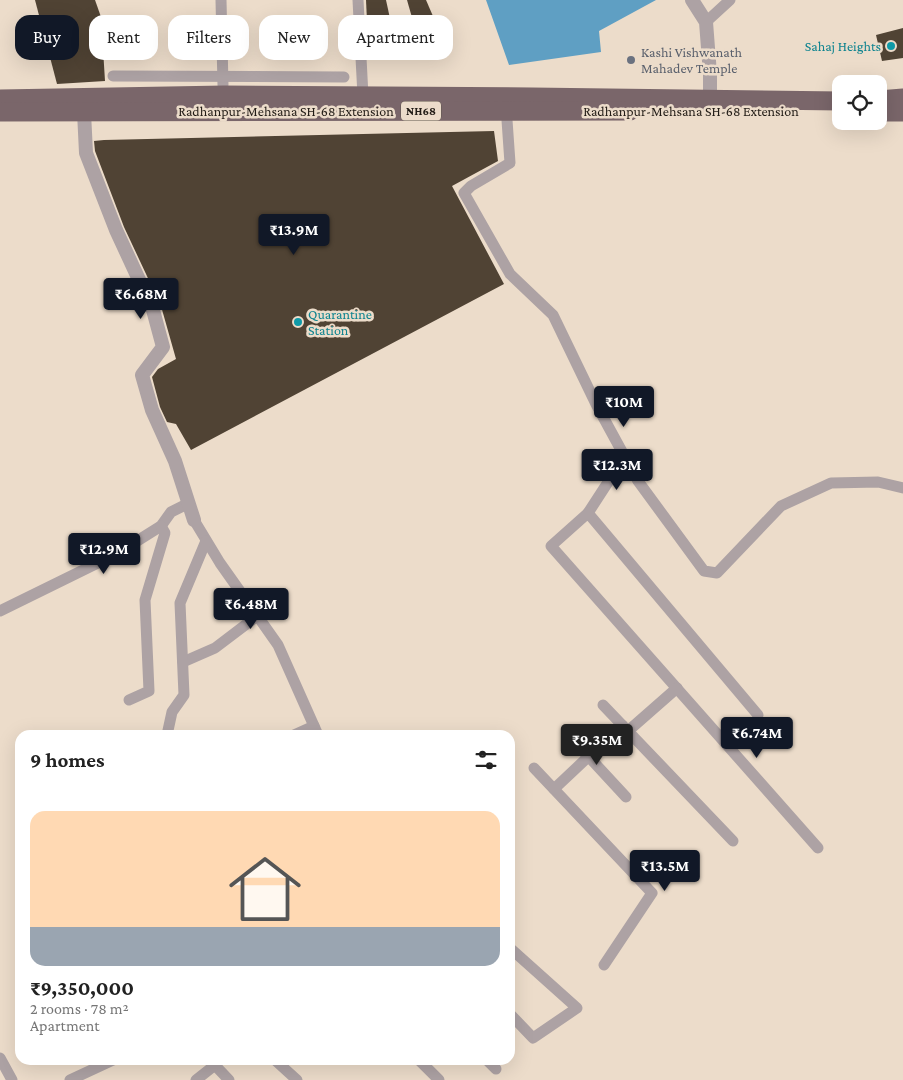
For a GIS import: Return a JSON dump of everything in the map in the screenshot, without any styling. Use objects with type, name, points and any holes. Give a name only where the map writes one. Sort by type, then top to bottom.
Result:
[{"type":"highway","name":"NH68","points":[[0,99],[224,95],[362,96],[506,104]]},
{"type":"highway","name":"Radhanpur-Mehsana SH-68 Extension","points":[[0,112],[84,112],[224,95],[506,104],[710,105],[832,112]]},
{"type":"highway","points":[[887,99],[903,98]]},
{"type":"highway","name":"NH68","points":[[710,105],[832,101]]},
{"type":"highway","points":[[887,112],[903,112]]},
{"type":"street","points":[[221,0],[224,95]]},
{"type":"street","points":[[358,0],[362,96]]},
{"type":"street","points":[[692,0],[706,22],[710,105]]},
{"type":"street","points":[[706,22],[730,0]]},
{"type":"street","points":[[113,76],[224,95],[344,77]]},
{"type":"street","points":[[506,104],[510,163],[471,186],[464,193],[510,274],[553,315],[596,404],[638,481],[704,571],[717,573],[781,506],[831,483],[878,482],[903,488]]},
{"type":"street","points":[[84,112],[86,153],[116,230],[153,310],[163,347],[142,375],[152,410],[175,461],[194,520],[206,541],[278,645],[316,730]]},
{"type":"street","points":[[624,456],[588,513],[551,546],[818,848]]},
{"type":"street","points":[[0,611],[118,553],[161,526],[171,512],[188,504]]},
{"type":"street","points":[[588,513],[758,715]]},
{"type":"street","points":[[129,700],[149,691],[145,600],[165,533],[161,526]]},
{"type":"street","points":[[167,730],[172,712],[184,695],[180,603],[206,541]]},
{"type":"street","points":[[183,662],[215,648],[257,616]]},
{"type":"street","points":[[554,789],[589,757],[677,688]]},
{"type":"street","points":[[603,705],[733,841]]},
{"type":"street","points":[[567,736],[626,797]]},
{"type":"street","points":[[534,768],[652,893],[604,966]]},
{"type":"street","points":[[515,952],[577,1008],[533,1038],[515,1019]]},
{"type":"street","points":[[1,1062],[12,1080]]},
{"type":"street","points":[[70,1080],[102,1065]]},
{"type":"street","points":[[196,1080],[210,1065]]},
{"type":"street","points":[[216,1065],[229,1080]]},
{"type":"street","points":[[280,1065],[297,1080]]},
{"type":"street","points":[[424,1065],[439,1080]]},
{"type":"street","points":[[492,1065],[496,1069]]},
{"type":"water","points":[[486,0],[656,0],[599,31],[601,52],[509,65]]},
{"type":"building","points":[[35,0],[95,0],[100,15],[89,15],[89,60],[104,60],[105,81],[57,84],[51,60],[79,60],[79,15],[39,15]]},
{"type":"building","points":[[366,0],[386,0],[389,15],[367,15]]},
{"type":"building","points":[[407,0],[426,0],[432,15],[411,15]]},
{"type":"building","name":"Sahaj Heights","points":[[903,28],[903,58],[882,61],[876,35]]},
{"type":"building","name":"Quarantine Station","points":[[494,131],[498,161],[452,186],[504,284],[191,450],[176,424],[167,422],[160,407],[152,377],[158,369],[176,359],[161,306],[124,227],[95,151],[94,141]]},
{"type":"place","name":"Sahaj Heights","points":[[891,46]]},
{"type":"place","name":"Kashi Vishwanath Mahadev Temple","points":[[631,60]]},
{"type":"place","name":"Quarantine Station","points":[[298,322]]}]
